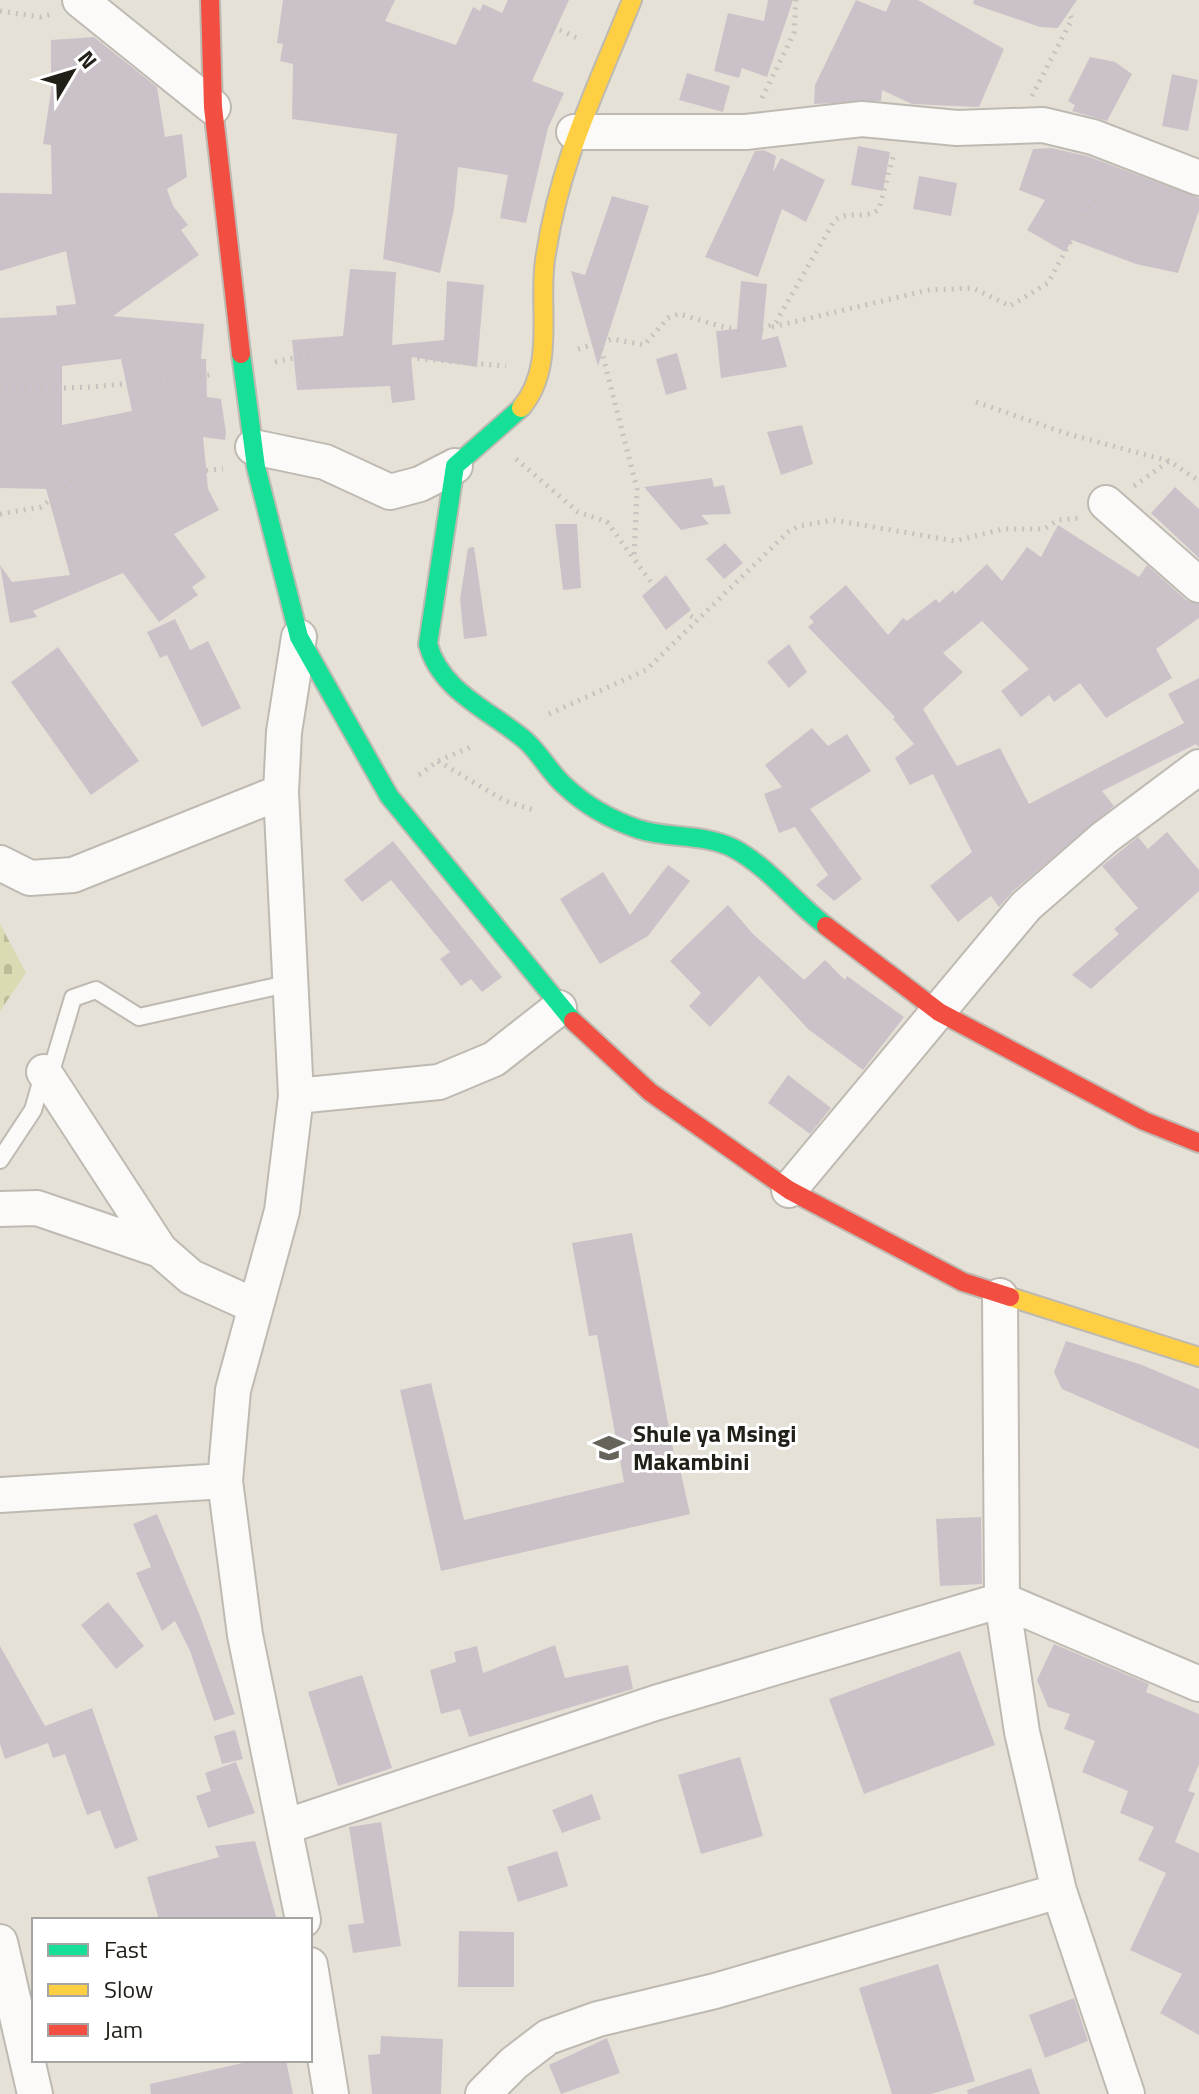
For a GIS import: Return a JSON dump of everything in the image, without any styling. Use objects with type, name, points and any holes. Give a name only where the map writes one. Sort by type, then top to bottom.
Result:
[{"type":"street","points":[[210,0],[213,107],[240,372],[254,457],[299,637],[389,796],[559,1008],[650,1092],[789,1190],[963,1282],[1199,1357]]},
{"type":"street","points":[[254,457],[325,462],[390,492],[420,484],[455,466],[471,450],[492,438],[526,401],[540,366],[543,271],[574,132],[632,0]]},
{"type":"street","points":[[82,3],[213,107]]},
{"type":"street","points":[[574,132],[746,132],[862,119],[957,128],[1064,128],[1199,178]]},
{"type":"street","points":[[455,466],[428,644],[432,660],[451,685],[512,729],[564,786],[592,808],[640,830],[692,835],[732,848],[764,870],[815,918],[939,1012],[1144,1121],[1199,1143]]},
{"type":"street","points":[[1106,503],[1199,585]]},
{"type":"street","points":[[299,637],[284,732],[281,792],[296,1096],[282,1211],[233,1390],[225,1481],[245,1635],[303,1918]]},
{"type":"street","points":[[789,1190],[1026,906],[1104,838],[1199,767]]},
{"type":"street","points":[[7,884],[73,875],[281,792]]},
{"type":"street","points":[[296,1096],[439,1082],[494,1059],[559,1008]]},
{"type":"street","points":[[44,1072],[160,1250],[191,1277],[255,1306]]},
{"type":"street","points":[[0,1209],[37,1208],[160,1250]]},
{"type":"street","points":[[1000,1296],[1002,1600],[1022,1732],[1059,1891],[1127,2094]]},
{"type":"street","points":[[0,1495],[225,1481]]},
{"type":"street","points":[[284,1827],[655,1703],[1002,1600],[1199,1684]]},
{"type":"street","points":[[483,2094],[514,2063],[548,2037],[598,2019],[729,1987],[1059,1891]]},
{"type":"street","points":[[0,1942],[35,2094]]},
{"type":"street","points":[[312,1977],[331,2094]]},
{"type":"lane","points":[[0,1160],[33,1110],[44,1072],[50,1075],[73,998],[96,990],[139,1017],[291,983]]},
{"type":"path","points":[[524,0],[537,9],[547,24],[610,54]]},
{"type":"path","points":[[746,132],[794,33],[796,0]]},
{"type":"path","points":[[1017,126],[1072,19],[1062,0]]},
{"type":"path","points":[[0,11],[40,17],[82,3]]},
{"type":"path","points":[[767,329],[776,322],[834,221],[845,214],[866,217],[879,209],[903,121]]},
{"type":"path","points":[[0,390],[92,387],[240,372],[314,351],[540,366],[599,341],[612,339],[644,345],[668,318],[679,314],[751,331],[929,290],[973,288],[1006,307],[1039,291],[1055,273],[1122,147]]},
{"type":"path","points":[[0,327],[0,339]]},
{"type":"path","points":[[599,341],[637,489],[634,559]]},
{"type":"path","points":[[976,402],[1068,434],[1169,461],[1199,481]]},
{"type":"path","points":[[492,438],[578,512],[607,522],[664,600],[697,620]]},
{"type":"path","points":[[0,514],[41,507],[72,482],[254,457]]},
{"type":"path","points":[[389,796],[438,761],[635,678],[788,532],[799,526],[833,520],[955,541],[1003,529],[1044,529],[1058,520],[1076,520],[1169,461]]},
{"type":"green space","points":[[0,924],[26,973],[0,1011]]},
{"type":"building","points":[[283,0],[395,0],[385,21],[456,45],[473,7],[480,11],[483,4],[502,13],[508,0],[569,0],[532,81],[564,93],[548,128],[526,223],[500,218],[508,175],[458,167],[454,209],[440,273],[383,259],[397,134],[292,119],[293,64],[280,61],[283,44],[277,43]]},
{"type":"building","points":[[768,0],[793,0],[767,77],[742,68],[739,78],[714,71],[728,13],[764,21]]},
{"type":"building","points":[[856,0],[886,12],[891,0],[918,0],[1004,49],[979,107],[912,104],[882,90],[881,101],[814,104],[815,85]]},
{"type":"building","points":[[974,0],[1077,0],[1058,28],[1040,27],[973,4]]},
{"type":"building","points":[[94,37],[157,87],[165,137],[182,134],[187,177],[167,189],[173,206],[188,225],[181,230],[199,255],[113,316],[204,324],[201,359],[206,359],[207,397],[221,399],[225,440],[203,437],[208,489],[219,510],[174,534],[206,577],[192,587],[198,595],[159,622],[123,573],[33,611],[37,617],[10,623],[0,565],[12,582],[70,575],[46,489],[0,488],[0,318],[57,315],[56,306],[76,304],[66,251],[0,271],[0,193],[52,194],[51,145],[43,144],[51,91],[51,40]],"holes":[[[121,359],[132,411],[62,425],[62,366]]]},
{"type":"building","points":[[1090,57],[1115,62],[1132,74],[1107,121],[1072,111],[1075,105],[1068,101]]},
{"type":"building","points":[[687,73],[730,86],[723,112],[679,100]]},
{"type":"building","points":[[1172,74],[1198,80],[1188,131],[1162,126]]},
{"type":"building","points":[[858,146],[890,152],[883,191],[851,185]]},
{"type":"building","points":[[1051,148],[1087,156],[1199,198],[1199,210],[1178,273],[1136,264],[1072,240],[1065,252],[1027,230],[1045,200],[1019,190],[1033,149]]},
{"type":"building","points":[[764,150],[776,156],[773,172],[781,158],[825,180],[806,222],[782,209],[758,277],[705,257],[755,151]]},
{"type":"building","points":[[919,176],[957,183],[951,216],[913,209]]},
{"type":"building","points":[[612,196],[649,206],[598,366],[571,271],[585,275]]},
{"type":"building","points":[[350,269],[396,272],[392,345],[444,340],[447,281],[484,285],[477,367],[411,357],[415,400],[392,403],[390,386],[297,390],[292,340],[343,336]]},
{"type":"building","points":[[741,281],[767,284],[762,340],[778,336],[787,367],[721,378],[716,331],[737,329]]},
{"type":"building","points":[[677,353],[687,389],[666,395],[656,359]]},
{"type":"building","points":[[802,425],[813,464],[781,475],[767,432]]},
{"type":"building","points":[[712,478],[714,487],[724,485],[731,514],[701,515],[709,524],[681,530],[644,487]]},
{"type":"building","points":[[1175,487],[1199,509],[1199,558],[1151,513]]},
{"type":"building","points":[[555,524],[577,524],[581,588],[563,590]]},
{"type":"building","points":[[1058,525],[1139,577],[1147,565],[1186,600],[1199,604],[1199,618],[1156,649],[1172,678],[1106,718],[1080,683],[1054,702],[1049,695],[1021,717],[1001,691],[1029,669],[982,621],[943,653],[963,672],[923,709],[957,766],[1000,748],[1029,804],[1184,723],[1168,694],[1199,678],[1199,747],[1196,744],[1102,791],[1114,806],[1013,891],[999,907],[991,896],[958,922],[930,886],[972,852],[933,774],[910,785],[895,758],[914,744],[893,719],[895,717],[808,627],[814,622],[809,617],[846,585],[888,635],[903,618],[907,621],[936,599],[939,603],[953,590],[955,594],[987,564],[1002,581],[1027,547],[1041,557]]},
{"type":"building","points":[[725,543],[743,563],[724,579],[706,559]]},
{"type":"building","points":[[474,547],[487,636],[464,639],[460,599],[468,548]]},
{"type":"building","points":[[666,575],[691,610],[666,630],[642,596]]},
{"type":"building","points":[[175,619],[190,650],[208,641],[241,708],[202,727],[167,655],[160,658],[147,632]]},
{"type":"building","points":[[789,644],[807,672],[789,688],[767,662]]},
{"type":"building","points":[[58,647],[139,761],[91,795],[11,682]]},
{"type":"building","points":[[812,728],[828,746],[847,734],[871,771],[810,809],[862,879],[834,901],[816,885],[828,875],[795,827],[779,833],[764,794],[782,787],[765,765]]},
{"type":"building","points":[[1167,832],[1199,870],[1199,891],[1091,989],[1072,975],[1119,934],[1114,929],[1138,908],[1102,866],[1138,837],[1148,849]]},
{"type":"building","points":[[393,841],[502,977],[482,992],[471,979],[461,986],[440,959],[450,952],[391,880],[362,902],[344,880]]},
{"type":"building","points":[[668,865],[690,881],[648,936],[600,964],[560,899],[603,872],[630,915]]},
{"type":"building","points":[[728,905],[753,934],[804,980],[825,960],[845,980],[847,976],[904,1017],[863,1070],[808,1029],[759,976],[710,1027],[689,1006],[701,993],[670,961]]},
{"type":"building","points":[[788,1075],[831,1108],[810,1134],[768,1103]]},
{"type":"building","points":[[632,1233],[677,1470],[680,1469],[690,1514],[441,1571],[400,1390],[431,1383],[464,1520],[624,1482],[597,1335],[589,1336],[572,1243]]},
{"type":"building","points":[[1066,1341],[1142,1365],[1199,1389],[1199,1449],[1062,1389],[1054,1372]]},
{"type":"building","points":[[157,1514],[200,1616],[235,1714],[214,1721],[190,1651],[175,1621],[162,1631],[136,1573],[151,1567],[133,1524]]},
{"type":"building","points":[[981,1517],[982,1584],[940,1586],[936,1519]]},
{"type":"building","points":[[108,1602],[144,1646],[116,1669],[81,1625]]},
{"type":"building","points":[[1054,1644],[1149,1684],[1146,1692],[1199,1714],[1199,1764],[1188,1791],[1195,1793],[1175,1842],[1199,1853],[1199,2035],[1160,2013],[1182,1974],[1130,1950],[1166,1873],[1138,1860],[1154,1827],[1120,1813],[1128,1791],[1082,1772],[1095,1741],[1064,1729],[1070,1714],[1048,1707],[1037,1680]]},
{"type":"building","points":[[555,1645],[565,1678],[628,1665],[633,1689],[469,1737],[460,1709],[441,1714],[430,1670],[456,1662],[454,1652],[477,1646],[483,1673]]},
{"type":"building","points":[[0,1646],[45,1726],[92,1708],[138,1840],[115,1849],[100,1810],[87,1815],[65,1754],[53,1758],[48,1743],[5,1759],[0,1744]]},
{"type":"building","points":[[960,1651],[995,1745],[864,1794],[829,1699]]},
{"type":"building","points":[[362,1675],[392,1768],[338,1786],[308,1692]]},
{"type":"building","points":[[235,1730],[243,1759],[222,1764],[214,1736]]},
{"type":"building","points":[[740,1757],[763,1836],[701,1854],[678,1775]]},
{"type":"building","points":[[236,1762],[255,1813],[208,1828],[196,1796],[211,1791],[205,1773]]},
{"type":"building","points":[[592,1794],[601,1819],[562,1833],[552,1810]]},
{"type":"building","points":[[381,1822],[401,1946],[353,1953],[348,1925],[364,1923],[349,1827]]},
{"type":"building","points":[[255,1841],[276,1918],[158,1918],[147,1877],[219,1857],[215,1846]]},
{"type":"building","points":[[557,1851],[568,1886],[518,1902],[507,1867]]},
{"type":"building","points":[[459,1931],[514,1932],[514,1987],[458,1987]]},
{"type":"building","points":[[938,1964],[975,2081],[931,2094],[892,2094],[859,1988]]},
{"type":"building","points":[[1074,1998],[1088,2041],[1045,2058],[1029,2015]]},
{"type":"building","points":[[381,2036],[443,2039],[441,2094],[372,2094],[368,2055],[380,2054]]},
{"type":"building","points":[[607,2038],[620,2073],[561,2094],[549,2065]]},
{"type":"building","points":[[247,2062],[286,2062],[293,2094],[151,2094],[150,2084]]},
{"type":"building","points":[[1031,2068],[1040,2094],[968,2094],[967,2090]]},
{"type":"traffic: fast","points":[[241,354],[256,467],[299,637],[389,796],[573,1021]]},
{"type":"traffic: fast","points":[[521,408],[455,466],[428,644],[434,660],[455,687],[525,740],[560,781],[590,806],[638,829],[709,840],[733,848],[758,865],[826,926]]},
{"type":"traffic: slow","points":[[521,408],[539,374],[544,337],[543,278],[559,191],[580,127],[632,0]]},
{"type":"traffic: slow","points":[[1010,1297],[1199,1357]]},
{"type":"traffic: jam","points":[[210,0],[213,107],[241,354]]},
{"type":"traffic: jam","points":[[826,926],[939,1012],[1144,1121],[1199,1143]]},
{"type":"traffic: jam","points":[[573,1021],[650,1092],[789,1190],[963,1282],[1010,1297]]},
{"type":"place","name":"Shule ya Msingi Makambini","points":[[609,1448]]}]
